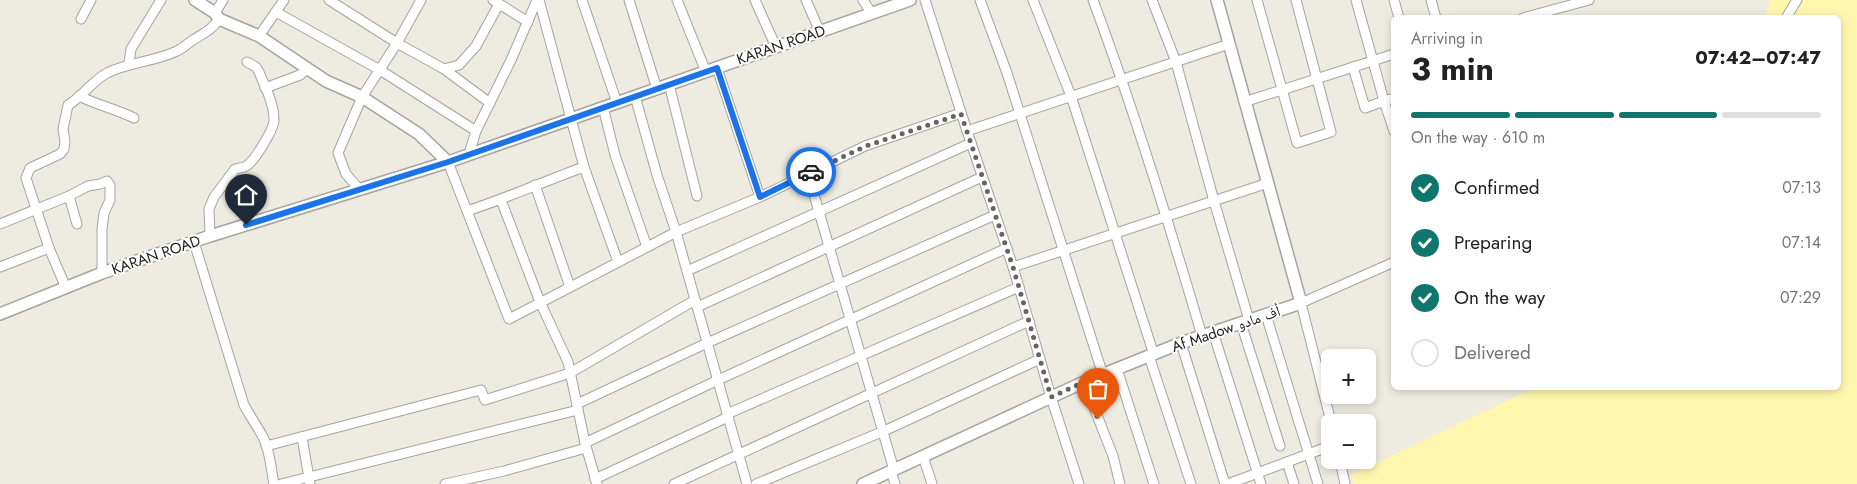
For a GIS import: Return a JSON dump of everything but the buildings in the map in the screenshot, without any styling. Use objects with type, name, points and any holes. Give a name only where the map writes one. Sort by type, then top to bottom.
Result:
[{"type":"street","points":[[81,18],[91,0]]},
{"type":"street","points":[[129,63],[131,49],[161,0]]},
{"type":"street","points":[[195,0],[217,16],[259,36],[326,81],[362,97],[419,134],[448,162],[509,319],[676,232],[760,197],[866,146],[961,114]]},
{"type":"street","points":[[66,288],[26,178],[30,168],[60,154],[64,149],[63,129],[68,105],[90,85],[107,73],[129,63],[140,63],[177,51],[207,33],[214,27],[223,0]]},
{"type":"street","points":[[259,36],[284,0]]},
{"type":"street","points":[[329,0],[397,43],[444,69],[490,103]]},
{"type":"street","points":[[359,189],[346,174],[338,152],[362,97],[397,43],[421,0]]},
{"type":"street","points":[[469,154],[476,131],[538,0]]},
{"type":"street","points":[[538,0],[584,167],[618,262]]},
{"type":"street","points":[[582,0],[617,103]]},
{"type":"street","points":[[629,0],[657,88]]},
{"type":"street","points":[[677,0],[711,70],[760,197]]},
{"type":"street","points":[[755,0],[776,47]]},
{"type":"street","points":[[806,0],[820,32]]},
{"type":"street","points":[[864,0],[872,14]]},
{"type":"street","points":[[925,0],[961,114],[1007,248],[1079,484]]},
{"type":"street","points":[[980,0],[1007,74],[1103,375]]},
{"type":"street","points":[[1033,0],[1072,96],[1190,484]]},
{"type":"street","points":[[1092,0],[1123,79],[1207,334],[1261,484]]},
{"type":"street","points":[[1152,0],[1176,62],[1280,446]]},
{"type":"street","points":[[1216,0],[1301,303],[1328,414]]},
{"type":"street","points":[[1258,0],[1297,143],[1331,132],[1296,0]]},
{"type":"street","points":[[1356,0],[1391,125]]},
{"type":"street","points":[[1394,0],[1398,15]]},
{"type":"street","points":[[1431,0],[1435,15]]},
{"type":"street","points":[[1534,15],[1589,0]]},
{"type":"street","points":[[1788,15],[1797,0]]},
{"type":"street","name":"KARAN ROAD","points":[[0,314],[102,273],[210,236],[448,162],[872,14],[904,1]]},
{"type":"street","points":[[444,69],[459,65],[476,46],[496,2],[528,22]]},
{"type":"street","points":[[276,12],[380,70],[476,131]]},
{"type":"street","points":[[967,131],[1229,44]]},
{"type":"street","points":[[1244,102],[1391,55]]},
{"type":"street","points":[[210,236],[209,209],[214,197],[235,169],[245,167],[251,162],[269,134],[274,120],[272,104],[256,67],[247,62]]},
{"type":"street","points":[[1353,67],[1365,108],[1391,99]]},
{"type":"street","points":[[265,88],[300,74],[307,69]]},
{"type":"street","points":[[669,84],[697,196]]},
{"type":"street","points":[[79,96],[134,118]]},
{"type":"street","points":[[635,96],[657,175],[676,232],[747,484]]},
{"type":"street","points":[[603,107],[615,155],[646,247]]},
{"type":"street","points":[[687,271],[971,143]]},
{"type":"street","points":[[467,211],[501,200],[584,167]]},
{"type":"street","points":[[808,174],[883,431],[895,484]]},
{"type":"street","points":[[266,446],[481,390],[485,400],[570,373],[696,304],[829,247],[982,177]]},
{"type":"street","points":[[0,224],[69,196],[88,186],[106,181],[110,186],[110,200],[104,213],[102,229],[102,273]]},
{"type":"street","points":[[1013,267],[1268,183]]},
{"type":"street","points":[[535,185],[570,287]]},
{"type":"street","points":[[69,196],[77,224]]},
{"type":"street","points":[[501,200],[540,302],[568,362],[586,446],[596,481],[728,416],[1019,287]]},
{"type":"street","points":[[281,484],[310,481],[577,407],[707,343],[995,214]]},
{"type":"street","points":[[194,242],[244,406],[266,446],[274,484]]},
{"type":"street","points":[[0,267],[50,248]]},
{"type":"street","points":[[445,484],[504,470],[586,446],[718,380],[1007,248]]},
{"type":"street","points":[[1301,303],[1391,263]]},
{"type":"street","name":"Af Madow أف مادو","points":[[863,484],[1084,382],[1181,343],[1301,303]]},
{"type":"street","points":[[1266,315],[1318,484]]},
{"type":"street","points":[[674,484],[1029,321]]},
{"type":"street","points":[[1181,343],[1227,484],[1321,449]]},
{"type":"street","points":[[756,484],[883,431],[1040,360]]},
{"type":"street","points":[[1117,369],[1154,484]]},
{"type":"street","points":[[1084,382],[1112,456],[1120,484]]},
{"type":"street","points":[[302,437],[310,481]]},
{"type":"street","points":[[923,456],[932,484]]},
{"type":"street","points":[[1287,462],[1294,484]]},
{"type":"street","points":[[1342,469],[1345,484]]},
{"type":"sand","points":[[1771,0],[1857,0],[1857,484],[1353,484],[1351,475],[1364,469],[1376,469],[1376,463],[1530,390],[1841,390],[1841,15],[1766,15]]},
{"type":"way so far","points":[[811,172],[866,146],[961,114],[1013,267],[1051,397],[1084,382],[1098,419]]},
{"type":"route","points":[[246,225],[448,162],[717,68],[760,197],[811,172]]}]
